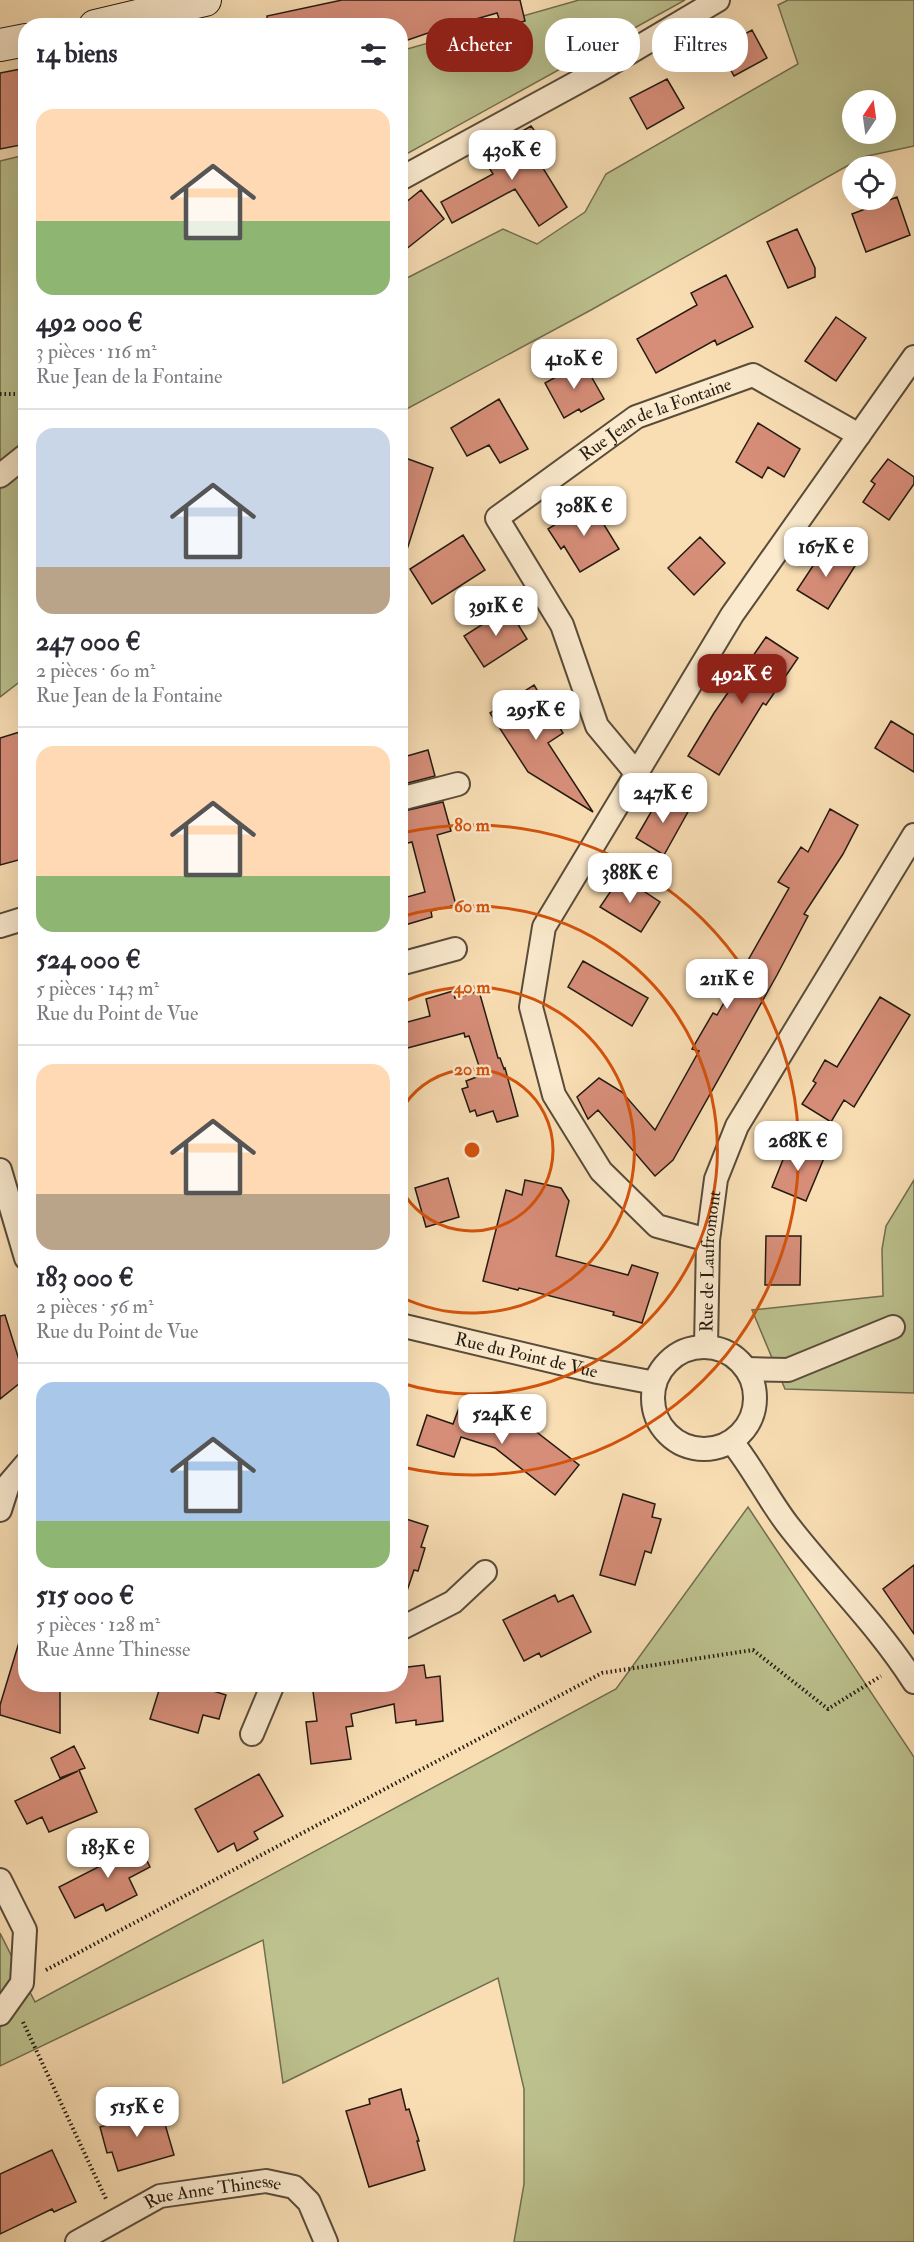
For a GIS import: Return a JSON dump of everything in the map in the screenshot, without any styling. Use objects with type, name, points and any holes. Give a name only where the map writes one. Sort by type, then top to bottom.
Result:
[{"type":"main road","points":[[129,18],[206,0]]},
{"type":"main road","points":[[0,45],[18,42]]},
{"type":"street","points":[[408,175],[600,70],[718,0]]},
{"type":"street","points":[[708,1240],[657,1226],[601,1171],[554,1095],[531,1007],[544,927],[732,615],[914,357]]},
{"type":"street","name":"Rue Jean de la Fontaine","points":[[637,774],[597,726],[562,626],[497,518],[636,417],[753,375],[859,435]]},
{"type":"street","points":[[0,476],[18,461]]},
{"type":"street","points":[[408,797],[458,784]]},
{"type":"street","name":"Rue de Laufromont","points":[[706,1347],[708,1240],[716,1179],[737,1126],[914,835]]},
{"type":"street","points":[[0,926],[18,920]]},
{"type":"street","points":[[408,962],[455,950]]},
{"type":"street","points":[[0,1170],[18,1231]]},
{"type":"street","name":"Rue du Point de Vue","points":[[408,1327],[598,1372],[655,1383]]},
{"type":"street","points":[[746,1369],[788,1370],[893,1327]]},
{"type":"street","points":[[706,1347],[724,1351],[746,1369],[754,1385],[755,1408],[748,1425],[732,1442],[715,1449],[703,1450],[686,1446],[669,1436],[658,1422],[652,1400],[655,1383],[664,1366],[677,1354],[694,1348],[706,1347]]},
{"type":"street","points":[[732,1442],[788,1525],[854,1603],[908,1673]]},
{"type":"street","points":[[0,1510],[8,1485],[18,1473]]},
{"type":"street","points":[[408,1625],[453,1602],[485,1572]]},
{"type":"street","points":[[252,1734],[270,1692]]},
{"type":"street","points":[[0,1880],[25,1930],[11,1999]]},
{"type":"street","name":"Rue Anne Thinesse","points":[[77,2242],[160,2196],[266,2181],[294,2187],[309,2202],[327,2242]]},
{"type":"path","points":[[0,394],[18,394]]},
{"type":"path","points":[[116,2221],[11,1999],[602,1673],[753,1650],[828,1709],[908,1673]]},
{"type":"green space","points":[[579,0],[685,0],[640,25],[640,18],[545,18],[545,72],[555,72],[408,153],[408,49],[426,44],[426,72],[533,72],[533,18],[516,18]]},
{"type":"green space","points":[[788,0],[914,0],[914,146],[868,156],[842,156],[842,169],[591,310],[408,408],[408,277],[503,229],[537,244],[585,212],[606,174],[798,64],[778,5]]},
{"type":"green space","points":[[18,157],[18,683],[0,697],[0,161]]},
{"type":"green space","points":[[914,1180],[914,1393],[785,1389],[752,1310],[883,1296],[882,1249],[886,1226]]},
{"type":"green space","points":[[748,1507],[914,1757],[914,2242],[514,2242],[524,2184],[524,2089],[498,1978],[283,2083],[263,1940],[0,2066],[0,1933],[35,2002],[616,1689]]},
{"type":"building","points":[[342,0],[520,0],[524,18],[499,18],[497,13],[480,18],[426,18],[426,34],[408,40],[408,18],[267,18],[267,16]]},
{"type":"building","points":[[752,30],[767,58],[748,68],[748,32]]},
{"type":"building","points":[[18,70],[18,146],[0,149],[0,73]]},
{"type":"building","points":[[667,79],[684,108],[647,129],[630,98]]},
{"type":"building","points":[[531,126],[543,142],[537,146],[547,161],[541,165],[567,207],[539,226],[515,189],[452,223],[441,202],[493,174],[481,155]]},
{"type":"building","points":[[421,190],[444,219],[408,248],[408,201]]},
{"type":"building","points":[[896,197],[910,235],[866,252],[852,214],[863,210],[896,210]]},
{"type":"building","points":[[797,229],[815,268],[815,277],[788,288],[767,242]]},
{"type":"building","points":[[726,275],[753,327],[717,345],[715,340],[656,373],[637,339],[697,305],[691,293]]},
{"type":"building","points":[[836,317],[866,338],[836,381],[805,361]]},
{"type":"building","points":[[583,362],[604,399],[581,412],[579,409],[564,418],[545,383]]},
{"type":"building","points":[[499,399],[528,449],[500,463],[489,445],[467,456],[451,428]]},
{"type":"building","points":[[758,423],[800,449],[784,477],[768,467],[762,478],[736,462]]},
{"type":"building","points":[[408,459],[433,468],[408,547]]},
{"type":"building","points":[[888,459],[914,477],[914,484],[889,520],[863,502],[875,484],[871,481]]},
{"type":"building","points":[[590,502],[619,549],[580,572],[564,546],[561,549],[548,529]]},
{"type":"building","points":[[463,535],[485,570],[432,604],[410,569]]},
{"type":"building","points":[[700,537],[725,563],[694,595],[668,568]]},
{"type":"building","points":[[826,546],[855,566],[828,609],[797,590]]},
{"type":"building","points":[[508,608],[527,639],[484,667],[464,636]]},
{"type":"building","points":[[766,637],[798,658],[766,705],[763,703],[719,775],[688,756],[714,713]]},
{"type":"building","points":[[534,685],[563,733],[548,743],[593,812],[528,772],[490,713]]},
{"type":"building","points":[[891,721],[914,735],[914,772],[875,748]]},
{"type":"building","points":[[18,732],[18,860],[0,865],[0,738]]},
{"type":"building","points":[[428,750],[435,776],[408,783],[408,756]]},
{"type":"building","points":[[662,793],[689,810],[664,855],[636,838]]},
{"type":"building","points":[[443,802],[451,831],[437,835],[456,905],[431,911],[432,917],[408,924],[408,897],[425,892],[412,842],[408,843],[408,810]]},
{"type":"building","points":[[830,809],[858,825],[843,854],[804,914],[808,916],[777,975],[673,1160],[655,1176],[598,1110],[588,1119],[577,1097],[599,1078],[622,1092],[655,1130],[699,1051],[692,1049],[713,1013],[717,1015],[789,888],[778,882],[801,847],[808,852]]},
{"type":"building","points":[[621,876],[660,902],[641,932],[600,907]]},
{"type":"building","points":[[583,961],[648,998],[632,1026],[568,987]]},
{"type":"building","points":[[453,991],[455,998],[479,991],[498,1058],[505,1068],[518,1116],[497,1122],[493,1111],[477,1116],[475,1110],[470,1112],[462,1089],[468,1087],[466,1081],[482,1075],[469,1036],[465,1037],[464,1033],[408,1048],[408,1022],[430,1016],[426,999]]},
{"type":"building","points":[[880,997],[910,1015],[854,1107],[844,1100],[831,1122],[802,1104],[816,1083],[813,1081],[825,1060],[837,1067]]},
{"type":"building","points":[[790,1142],[824,1158],[806,1201],[772,1187]]},
{"type":"building","points":[[448,1178],[459,1217],[426,1227],[415,1188]]},
{"type":"building","points":[[525,1180],[561,1188],[569,1201],[556,1256],[628,1275],[632,1265],[658,1273],[642,1323],[613,1315],[614,1312],[483,1281],[506,1190],[522,1195]]},
{"type":"building","points":[[766,1236],[801,1236],[800,1285],[765,1285]]},
{"type":"building","points":[[5,1315],[18,1357],[18,1385],[0,1399],[0,1316]]},
{"type":"building","points":[[459,1408],[516,1427],[521,1420],[579,1465],[555,1495],[495,1448],[461,1437],[454,1457],[417,1445],[427,1415],[453,1424]]},
{"type":"building","points":[[623,1494],[655,1504],[652,1517],[661,1519],[651,1553],[645,1551],[635,1585],[600,1575]]},
{"type":"building","points":[[408,1520],[428,1526],[421,1547],[425,1548],[418,1571],[414,1570],[408,1588]]},
{"type":"building","points":[[914,1565],[914,1634],[883,1589]]},
{"type":"building","points":[[555,1595],[558,1602],[573,1595],[591,1632],[541,1657],[539,1653],[524,1661],[503,1620]]},
{"type":"building","points":[[18,1646],[18,1692],[60,1692],[60,1733],[0,1715],[0,1705]]},
{"type":"building","points":[[424,1665],[426,1678],[440,1676],[443,1721],[416,1725],[416,1720],[396,1723],[394,1704],[351,1714],[353,1726],[346,1727],[351,1759],[311,1764],[306,1722],[317,1721],[313,1692],[408,1692],[408,1667]]},
{"type":"building","points":[[158,1692],[216,1692],[226,1695],[219,1719],[203,1715],[198,1733],[150,1719]]},
{"type":"building","points":[[74,1746],[85,1768],[79,1770],[97,1812],[49,1832],[42,1817],[27,1824],[15,1801],[78,1771],[60,1778],[51,1758]]},
{"type":"building","points":[[259,1774],[283,1816],[254,1832],[258,1839],[237,1851],[234,1843],[218,1852],[195,1809]]},
{"type":"building","points":[[132,1831],[150,1867],[129,1878],[137,1895],[106,1911],[103,1904],[75,1918],[59,1887],[114,1859],[107,1844]]},
{"type":"building","points":[[401,2089],[406,2110],[409,2109],[419,2141],[417,2141],[425,2170],[369,2187],[346,2111],[370,2104],[369,2099]]},
{"type":"building","points":[[146,2105],[150,2118],[162,2114],[174,2155],[118,2171],[112,2152],[107,2153],[100,2127],[118,2122],[115,2113]]},
{"type":"building","points":[[52,2150],[76,2202],[54,2212],[52,2209],[0,2234],[0,2174]]}]
